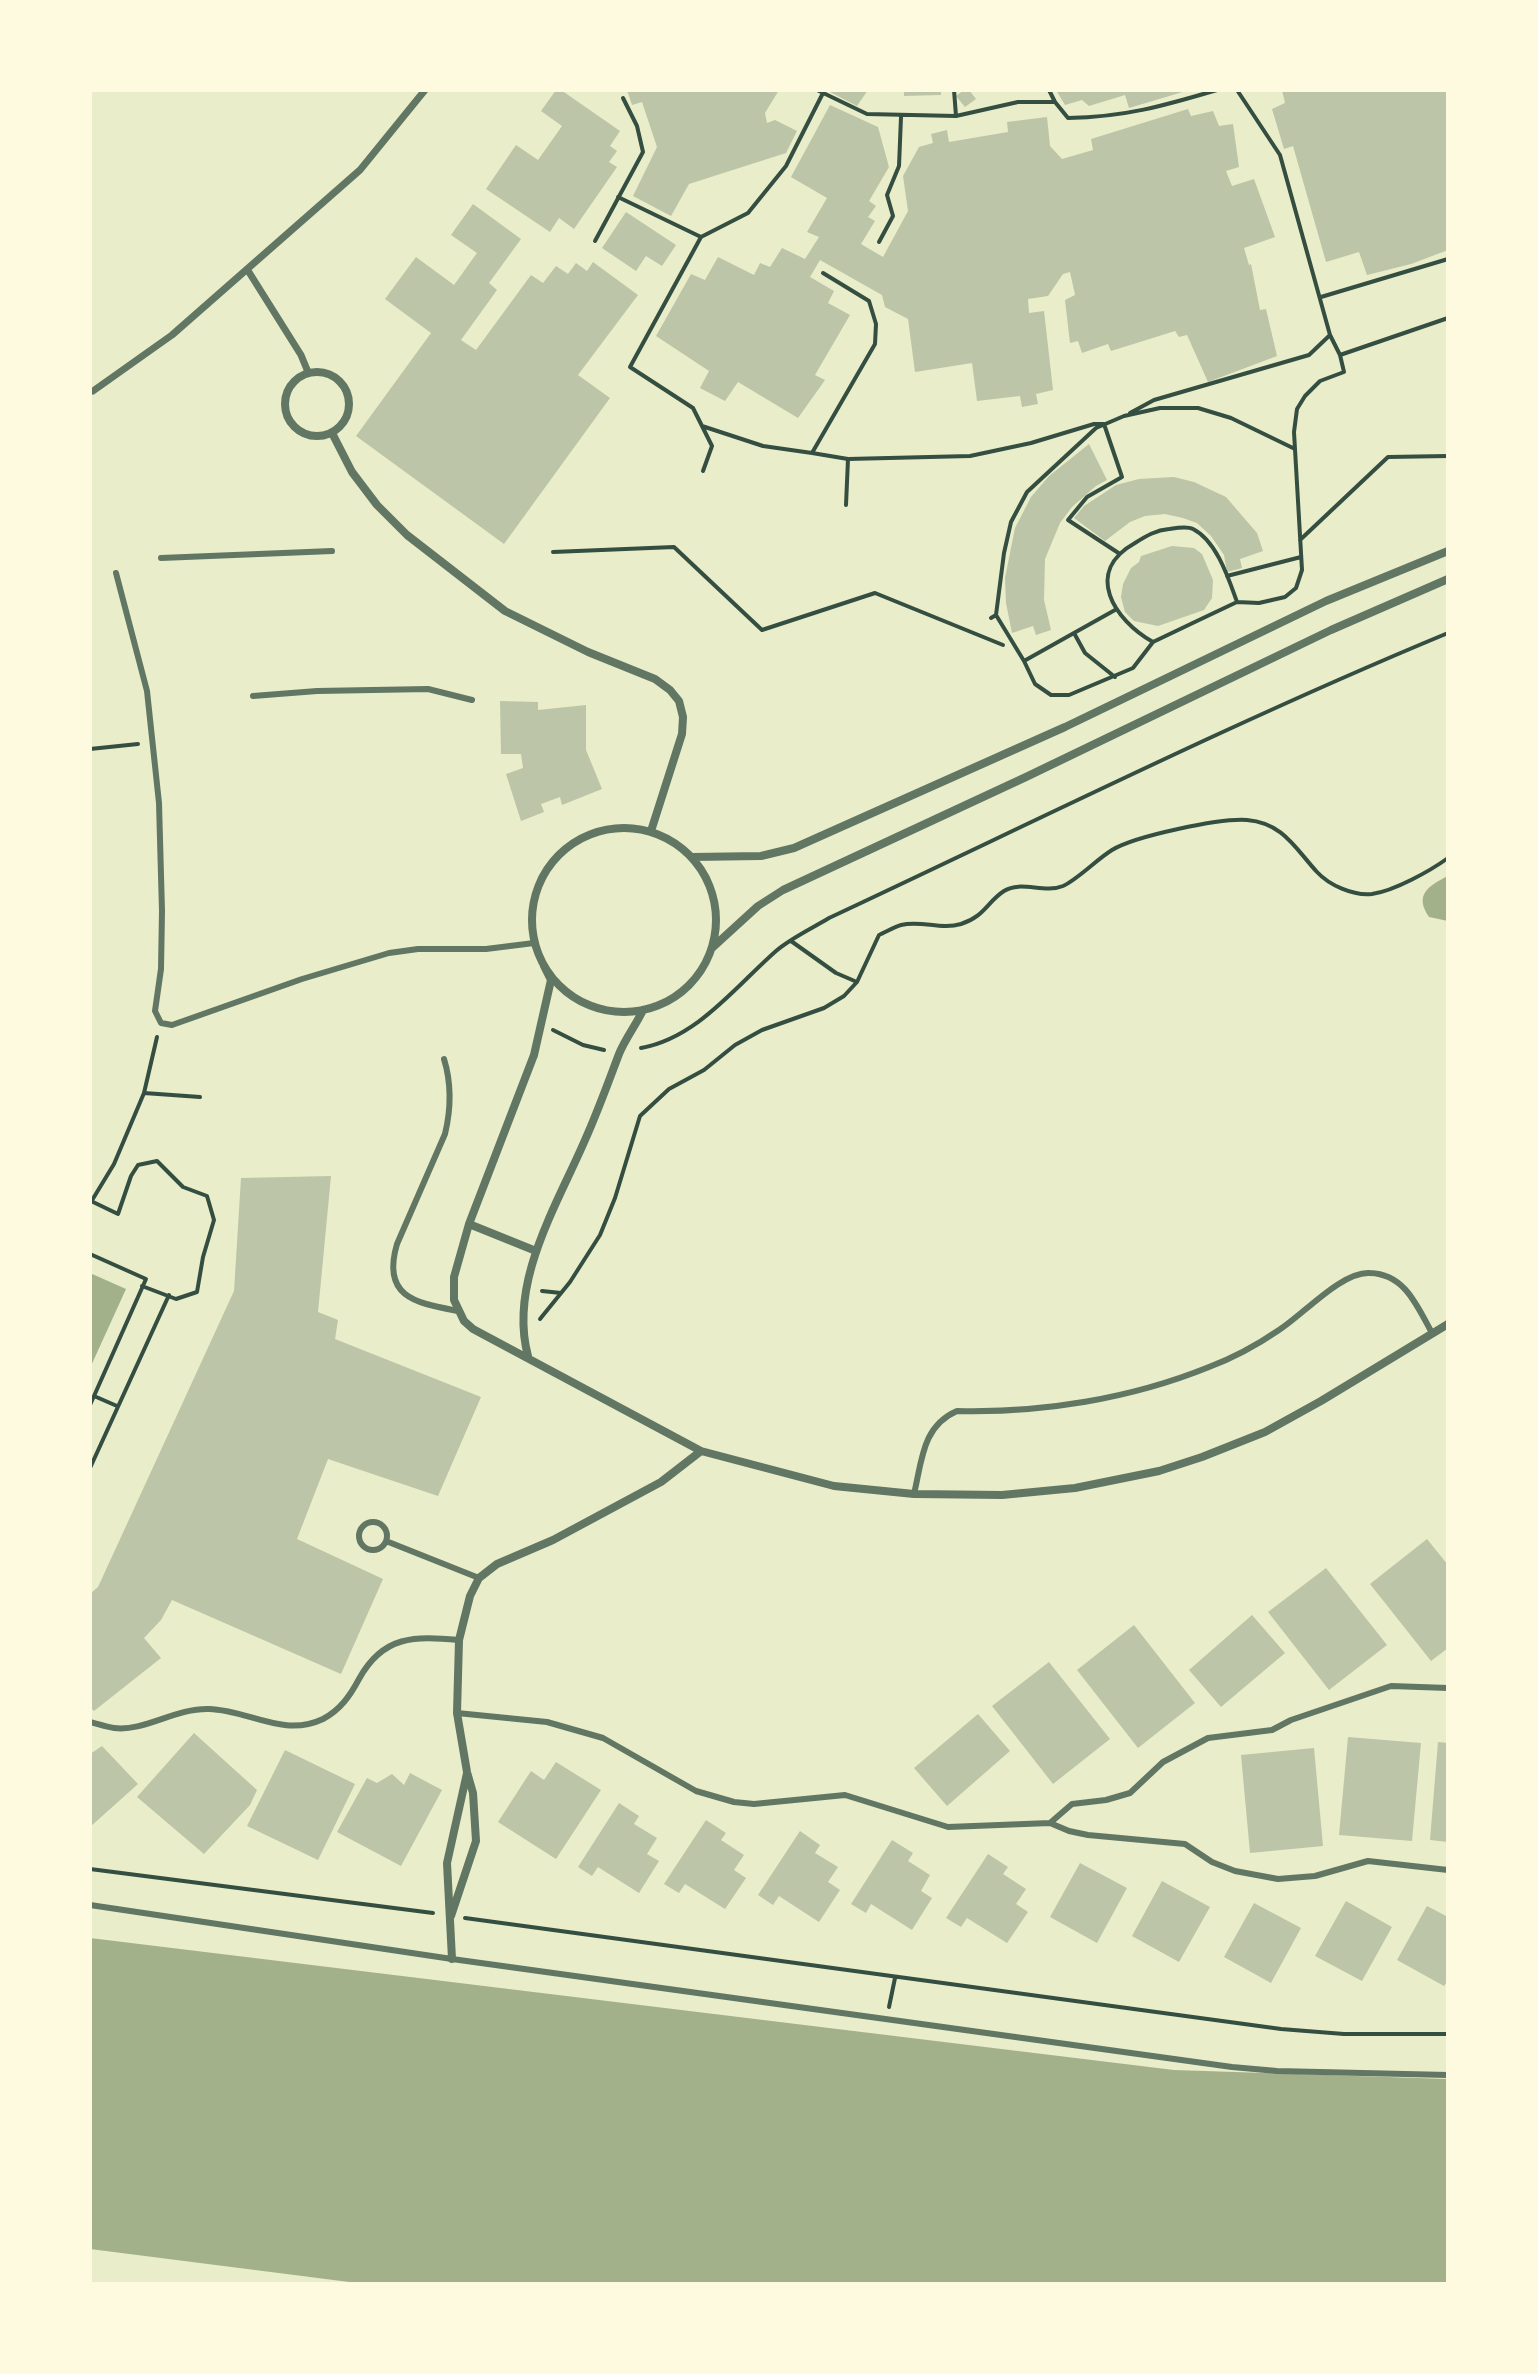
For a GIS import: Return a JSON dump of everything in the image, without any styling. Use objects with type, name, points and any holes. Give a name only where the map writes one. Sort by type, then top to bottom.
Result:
[{"type":"street","points":[[93,391],[172,335],[360,170],[425,90]]},
{"type":"street","points":[[247,269],[301,355],[308,372]]},
{"type":"street","points":[[308,372],[335,376],[349,398],[349,412],[343,424],[332,433],[306,435],[293,426],[287,416],[284,403],[288,389],[296,379],[308,372]]},
{"type":"street","points":[[332,433],[352,472],[377,505],[407,535],[505,611],[588,652],[655,679],[679,701],[683,717],[682,734],[651,831]]},
{"type":"street","points":[[692,857],[761,856],[794,848],[1065,727],[1326,601],[1448,551]]},
{"type":"street","points":[[712,948],[758,906],[783,890],[1331,630],[1448,579]]},
{"type":"street","points":[[544,966],[556,983],[581,1002],[611,1011],[643,1010],[666,1002],[686,988],[702,970],[712,948],[717,924],[715,900],[706,877],[680,846],[651,831],[625,827],[599,831],[565,849],[547,868],[536,891],[531,921],[534,943],[544,966],[551,980],[534,1055],[469,1224],[454,1277],[454,1300],[458,1311],[473,1329],[701,1451],[834,1486],[914,1494],[1002,1495],[1075,1488],[1173,1466],[1265,1432],[1381,1367],[1448,1324]]},
{"type":"street","points":[[528,1356],[523,1339],[523,1315],[536,1251],[606,1093],[620,1051],[643,1010]]},
{"type":"street","points":[[469,1224],[536,1251]]},
{"type":"street","points":[[451,1916],[476,1841],[473,1793],[457,1713],[459,1640],[470,1596],[479,1578],[497,1564],[553,1540],[643,1492],[677,1471],[701,1451]]},
{"type":"street","points":[[452,1959],[447,1863],[467,1772]]},
{"type":"lane","points":[[161,558],[332,551]]},
{"type":"lane","points":[[116,573],[147,691],[159,803],[161,969],[155,1011],[161,1023],[172,1025],[302,979],[389,953],[432,948],[486,949],[534,943]]},
{"type":"lane","points":[[253,696],[317,691],[428,689],[472,700]]},
{"type":"lane","points":[[444,1059],[450,1084],[449,1118],[445,1134],[397,1244],[393,1272],[398,1285],[419,1304],[458,1311]]},
{"type":"lane","points":[[914,1494],[926,1439],[931,1429],[947,1415],[957,1411],[1033,1409],[1089,1401],[1172,1381],[1211,1367],[1249,1348],[1281,1329],[1342,1280],[1357,1273],[1381,1274],[1403,1286],[1432,1333]]},
{"type":"lane","points":[[372,1521],[381,1523],[386,1530],[386,1541],[377,1549],[368,1549],[359,1538],[361,1529],[372,1521]]},
{"type":"lane","points":[[386,1541],[479,1578]]},
{"type":"lane","points":[[90,1722],[114,1729],[130,1728],[180,1711],[214,1709],[296,1727],[319,1720],[340,1708],[351,1696],[371,1661],[389,1646],[423,1637],[459,1640]]},
{"type":"lane","points":[[1050,1823],[1072,1804],[1106,1800],[1130,1793],[1163,1762],[1208,1738],[1272,1730],[1291,1720],[1391,1686],[1448,1688]]},
{"type":"lane","points":[[457,1713],[547,1722],[603,1738],[696,1791],[734,1802],[754,1804],[845,1795],[948,1827],[1050,1823],[1088,1835],[1185,1844],[1212,1862],[1255,1877],[1298,1879],[1368,1861],[1448,1870]]},
{"type":"lane","points":[[90,1905],[452,1959],[1232,2067],[1306,2073],[1448,2075]]},
{"type":"path","points":[[954,90],[956,116]]},
{"type":"path","points":[[1049,90],[1068,118],[1143,112],[1217,90]]},
{"type":"path","points":[[1237,90],[1280,155],[1330,335],[1344,372],[1320,381],[1297,409],[1294,432],[1302,570],[1296,588],[1285,597],[1259,603],[1237,602],[1153,642],[1133,668],[1069,695],[1051,695],[1035,684],[1024,661],[994,617],[1011,522],[1027,492],[1077,444],[1104,424],[1154,400],[1309,355],[1330,335]]},
{"type":"path","points":[[703,471],[712,446],[693,408],[630,367],[701,237],[748,213],[786,166],[820,91],[867,114],[901,117],[956,116],[1018,102],[1055,102]]},
{"type":"path","points":[[595,241],[643,152],[637,126],[623,98]]},
{"type":"path","points":[[879,242],[893,216],[887,195],[899,166],[901,117]]},
{"type":"path","points":[[618,197],[701,237]]},
{"type":"path","points":[[1320,297],[1448,259]]},
{"type":"path","points":[[812,453],[875,344],[876,324],[869,301],[823,273]]},
{"type":"path","points":[[1340,355],[1448,318]]},
{"type":"path","points":[[1124,416],[1160,408],[1198,408],[1231,418],[1295,449]]},
{"type":"path","points":[[702,426],[763,446],[848,459],[970,456],[1104,424]]},
{"type":"path","points":[[1104,424],[1122,477],[1087,497],[1068,520],[1120,554]]},
{"type":"path","points":[[1299,541],[1388,457],[1448,456]]},
{"type":"path","points":[[846,505],[848,459]]},
{"type":"path","points":[[1153,642],[1126,624],[1115,610],[1108,590],[1111,566],[1120,554],[1158,530],[1193,529],[1219,556],[1237,602]]},
{"type":"path","points":[[553,552],[674,547],[762,630],[875,593],[1003,645]]},
{"type":"path","points":[[1227,576],[1301,557]]},
{"type":"path","points":[[1024,661],[1115,610]]},
{"type":"path","points":[[1074,633],[1085,653],[1115,677]]},
{"type":"path","points":[[541,1023],[583,1045],[620,1051],[651,1046],[677,1037],[725,1001],[778,949],[829,918],[1362,669],[1448,633]]},
{"type":"path","points":[[90,749],[152,742]]},
{"type":"path","points":[[523,1339],[570,1282],[600,1235],[615,1198],[640,1116],[669,1089],[704,1070],[735,1045],[762,1030],[824,1008],[844,996],[857,982],[879,935],[903,925],[948,927],[962,924],[987,909],[1004,891],[1015,887],[1048,889],[1062,886],[1114,849],[1135,839],[1244,820],[1264,823],[1285,833],[1320,876],[1344,890],[1371,894],[1416,876],[1448,858]]},
{"type":"path","points":[[791,941],[836,973],[857,982]]},
{"type":"path","points":[[142,1286],[181,1299],[197,1292],[214,1220],[207,1196],[183,1187],[157,1161],[138,1165],[118,1214],[90,1202],[114,1164],[144,1093],[161,1023]]},
{"type":"path","points":[[144,1093],[200,1097]]},
{"type":"path","points":[[90,1254],[146,1279],[90,1405]]},
{"type":"path","points":[[90,1468],[169,1295]]},
{"type":"path","points":[[94,1396],[118,1407]]},
{"type":"path","points":[[90,1869],[1281,2029],[1344,2034],[1448,2034]]},
{"type":"path","points":[[887,2018],[895,1978]]},
{"type":"shaded area","points":[[1448,876],[1448,921],[1429,917],[1423,903],[1425,892]]},
{"type":"shaded area","points":[[90,1273],[126,1289],[90,1368]]},
{"type":"shaded area","points":[[90,1938],[1174,2070],[1448,2079],[1448,2284],[365,2284],[90,2249]]},
{"type":"building","points":[[556,90],[561,90],[620,131],[610,146],[617,151],[609,162],[617,167],[574,229],[559,218],[550,232],[486,189],[516,145],[538,160],[562,126],[541,111]]},
{"type":"building","points":[[627,90],[779,90],[765,113],[767,123],[775,120],[797,131],[786,153],[689,184],[671,216],[633,196],[657,147],[642,102],[632,105]]},
{"type":"building","points":[[826,90],[868,90],[857,106]]},
{"type":"building","points":[[904,90],[941,90],[941,95],[904,96]]},
{"type":"building","points":[[969,90],[976,99],[965,107],[956,96]]},
{"type":"building","points":[[1056,90],[1186,91],[1129,108],[1125,95],[1089,106],[1082,100],[1065,105]]},
{"type":"building","points":[[1282,90],[1448,90],[1448,250],[1411,264],[1367,275],[1359,252],[1326,262],[1293,146],[1284,149],[1272,109],[1285,103]]},
{"type":"building","points":[[830,105],[878,127],[889,167],[869,201],[876,206],[868,217],[875,221],[861,244],[883,257],[908,211],[903,176],[919,147],[933,143],[931,134],[947,130],[949,142],[1008,132],[1007,122],[1047,117],[1050,146],[1062,159],[1093,150],[1091,139],[1188,109],[1191,116],[1213,111],[1219,126],[1233,124],[1239,167],[1226,171],[1232,186],[1254,179],[1275,237],[1244,248],[1251,264],[1260,310],[1266,309],[1277,356],[1208,382],[1187,335],[1179,337],[1175,331],[1111,351],[1108,344],[1082,353],[1078,341],[1070,343],[1065,300],[1075,295],[1070,272],[1063,274],[1048,296],[1028,299],[1029,313],[1044,311],[1053,390],[1036,394],[1038,404],[1022,407],[1020,396],[977,401],[972,363],[915,372],[908,319],[885,307],[882,295],[820,260],[810,277],[834,291],[828,303],[850,315],[815,375],[825,380],[798,418],[738,382],[725,401],[700,388],[709,371],[656,336],[691,274],[705,280],[718,257],[754,275],[760,263],[770,267],[782,248],[805,259],[819,237],[807,232],[827,198],[791,177]]},
{"type":"building","points":[[473,204],[521,239],[489,283],[497,290],[461,340],[476,350],[531,275],[543,283],[556,266],[568,274],[576,263],[587,271],[593,262],[638,295],[578,375],[610,398],[504,544],[356,436],[431,333],[385,299],[416,257],[454,285],[477,253],[451,235]]},
{"type":"building","points":[[626,212],[676,245],[662,266],[646,256],[636,271],[602,248]]},
{"type":"building","points":[[1089,444],[1107,480],[1072,507],[1060,523],[1045,559],[1044,600],[1051,630],[1036,635],[1033,626],[1012,633],[1005,578],[1015,528],[1031,497],[1049,476]]},
{"type":"building","points":[[1174,477],[1194,482],[1226,497],[1257,533],[1263,551],[1240,559],[1242,568],[1227,572],[1224,555],[1211,536],[1197,523],[1183,518],[1165,514],[1145,516],[1130,522],[1105,541],[1074,518],[1084,506],[1116,485],[1139,479]]},
{"type":"building","points":[[1172,546],[1194,548],[1202,554],[1213,580],[1212,598],[1204,610],[1158,626],[1134,621],[1125,612],[1121,597],[1131,568],[1141,556]]},
{"type":"building","points":[[500,701],[538,702],[538,710],[586,705],[586,750],[602,789],[562,805],[560,797],[541,804],[544,812],[521,821],[506,774],[523,768],[521,754],[501,754]]},
{"type":"building","points":[[331,1176],[318,1312],[338,1320],[335,1339],[481,1397],[438,1496],[328,1459],[297,1539],[383,1579],[341,1674],[172,1600],[161,1620],[144,1638],[161,1658],[94,1711],[90,1707],[90,1594],[98,1587],[234,1291],[241,1178]]},
{"type":"building","points":[[1427,1539],[1448,1565],[1448,1648],[1431,1661],[1370,1584]]},
{"type":"building","points":[[1326,1568],[1387,1645],[1329,1690],[1268,1612]]},
{"type":"building","points":[[1252,1615],[1285,1653],[1221,1707],[1189,1670]]},
{"type":"building","points":[[1134,1625],[1195,1703],[1138,1748],[1077,1670]]},
{"type":"building","points":[[1049,1662],[1110,1739],[1053,1784],[992,1706]]},
{"type":"building","points":[[978,1714],[1010,1751],[947,1806],[914,1768]]},
{"type":"building","points":[[194,1733],[257,1790],[250,1805],[204,1854],[137,1797]]},
{"type":"building","points":[[1348,1737],[1421,1743],[1412,1841],[1339,1835]]},
{"type":"building","points":[[1438,1742],[1448,1743],[1448,1842],[1430,1840]]},
{"type":"building","points":[[102,1746],[138,1784],[90,1827],[90,1754]]},
{"type":"building","points":[[1314,1748],[1323,1846],[1250,1853],[1241,1755]]},
{"type":"building","points":[[285,1750],[355,1784],[318,1860],[247,1826]]},
{"type":"building","points":[[556,1762],[601,1790],[556,1859],[498,1822],[531,1771],[544,1780]]},
{"type":"building","points":[[410,1773],[442,1790],[401,1866],[337,1832],[367,1778],[377,1783],[392,1774],[404,1785]]},
{"type":"building","points":[[619,1803],[639,1816],[634,1824],[657,1838],[647,1854],[659,1861],[639,1893],[598,1867],[592,1876],[578,1867]]},
{"type":"building","points":[[706,1820],[726,1833],[721,1840],[744,1855],[734,1870],[746,1878],[725,1909],[685,1884],[679,1893],[664,1884]]},
{"type":"building","points":[[800,1831],[820,1845],[815,1853],[838,1867],[828,1882],[840,1890],[819,1922],[779,1896],[773,1905],[758,1895]]},
{"type":"building","points":[[892,1840],[913,1853],[908,1861],[930,1875],[921,1891],[932,1898],[912,1930],[871,1904],[866,1913],[851,1904]]},
{"type":"building","points":[[988,1854],[1008,1867],[1003,1874],[1026,1889],[1016,1904],[1028,1912],[1007,1943],[967,1918],[961,1927],[946,1918]]},
{"type":"building","points":[[1080,1863],[1127,1888],[1097,1943],[1050,1917]]},
{"type":"building","points":[[1162,1881],[1210,1907],[1179,1962],[1132,1936]]},
{"type":"building","points":[[1346,1901],[1392,1927],[1362,1981],[1315,1956]]},
{"type":"building","points":[[1254,1903],[1301,1928],[1271,1983],[1224,1957]]},
{"type":"building","points":[[1427,1906],[1448,1917],[1448,1980],[1444,1986],[1397,1960]]}]
